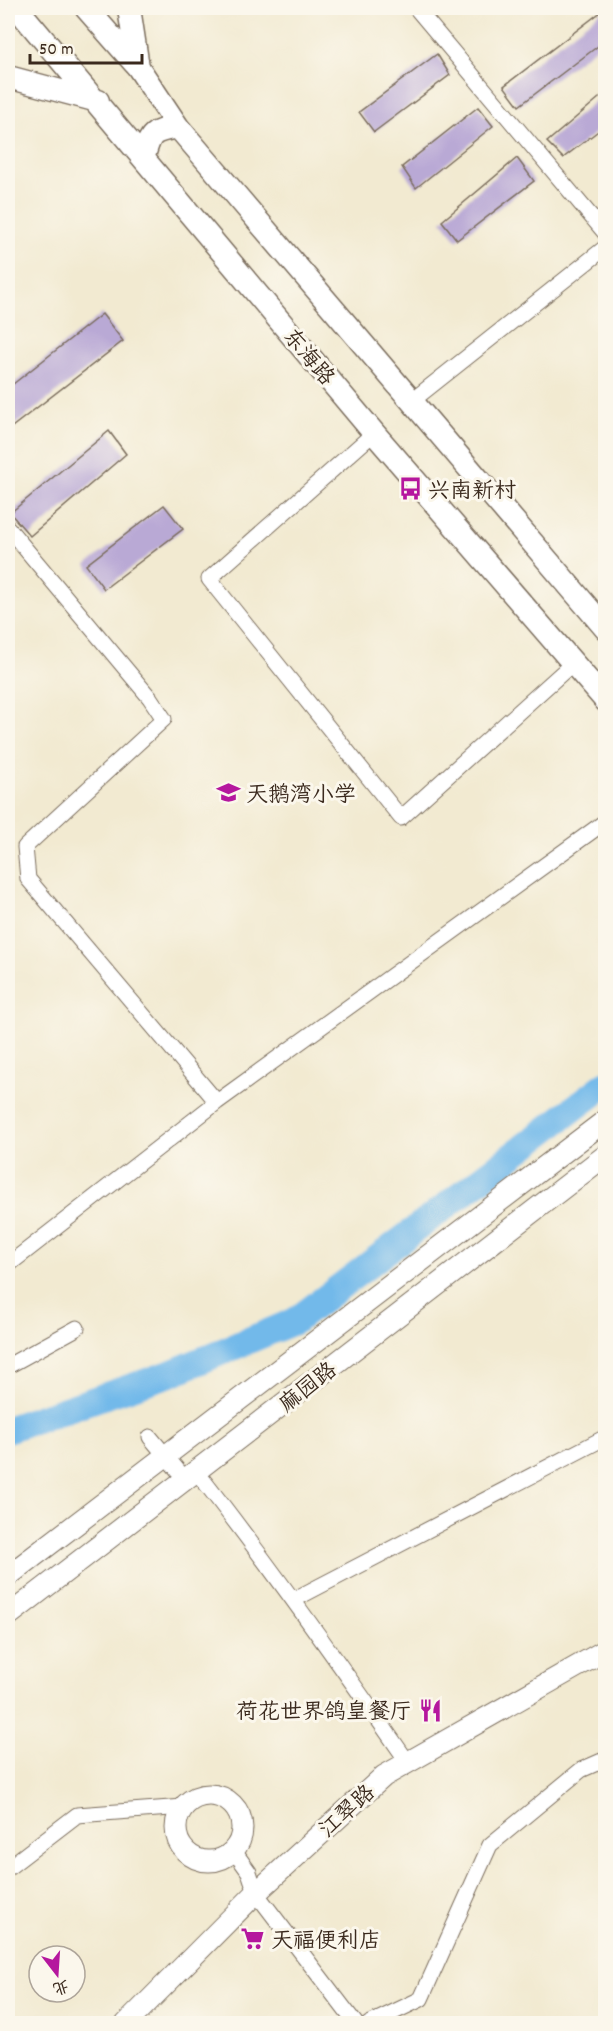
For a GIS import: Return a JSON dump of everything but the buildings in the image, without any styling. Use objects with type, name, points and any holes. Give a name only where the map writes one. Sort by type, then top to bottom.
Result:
[{"type":"main road","name":"东海路","points":[[17,8],[98,101],[374,433],[606,701]]},
{"type":"main road","points":[[86,8],[138,67],[178,127],[606,629]]},
{"type":"main road","points":[[129,8],[138,67]]},
{"type":"main road","points":[[8,77],[98,101]]},
{"type":"main road","points":[[144,156],[150,136],[156,131],[178,127]]},
{"type":"street","points":[[416,8],[606,234]]},
{"type":"street","points":[[413,400],[606,247]]},
{"type":"street","points":[[374,433],[209,579],[401,818],[573,663]]},
{"type":"street","points":[[8,528],[150,698],[164,719],[26,847],[28,879],[217,1102]]},
{"type":"street","points":[[8,1265],[217,1102],[606,821]]},
{"type":"street","name":"麻园路","points":[[8,1576],[606,1120]]},
{"type":"street","name":"麻园路","points":[[8,1616],[606,1155]]},
{"type":"street","points":[[8,1366],[77,1328]]},
{"type":"street","points":[[150,1437],[164,1455],[190,1475],[293,1600],[407,1761]]},
{"type":"street","points":[[293,1600],[606,1437]]},
{"type":"street","name":"江翠路","points":[[126,2024],[256,1893],[384,1776],[606,1650]]},
{"type":"street","points":[[369,2024],[421,1999],[490,1845],[581,1770],[606,1759]]},
{"type":"street","points":[[213,1795],[232,1803],[238,1812],[243,1832],[234,1851],[214,1862],[192,1857],[177,1839],[178,1816],[184,1807],[202,1796],[213,1795]]},
{"type":"street","points":[[8,1868],[77,1815],[184,1807]]},
{"type":"street","points":[[234,1851],[249,1872],[256,1893],[356,2024]]},
{"type":"waterway","points":[[8,1429],[169,1374],[295,1321],[606,1084]]},
{"type":"place","name":"兴南新村","points":[[410,489]]},
{"type":"place","name":"天鹅湾小学","points":[[228,793]]},
{"type":"place","name":"荷花世界鸽皇餐厅","points":[[430,1710]]},
{"type":"place","name":"天福便利店","points":[[253,1939]]}]
